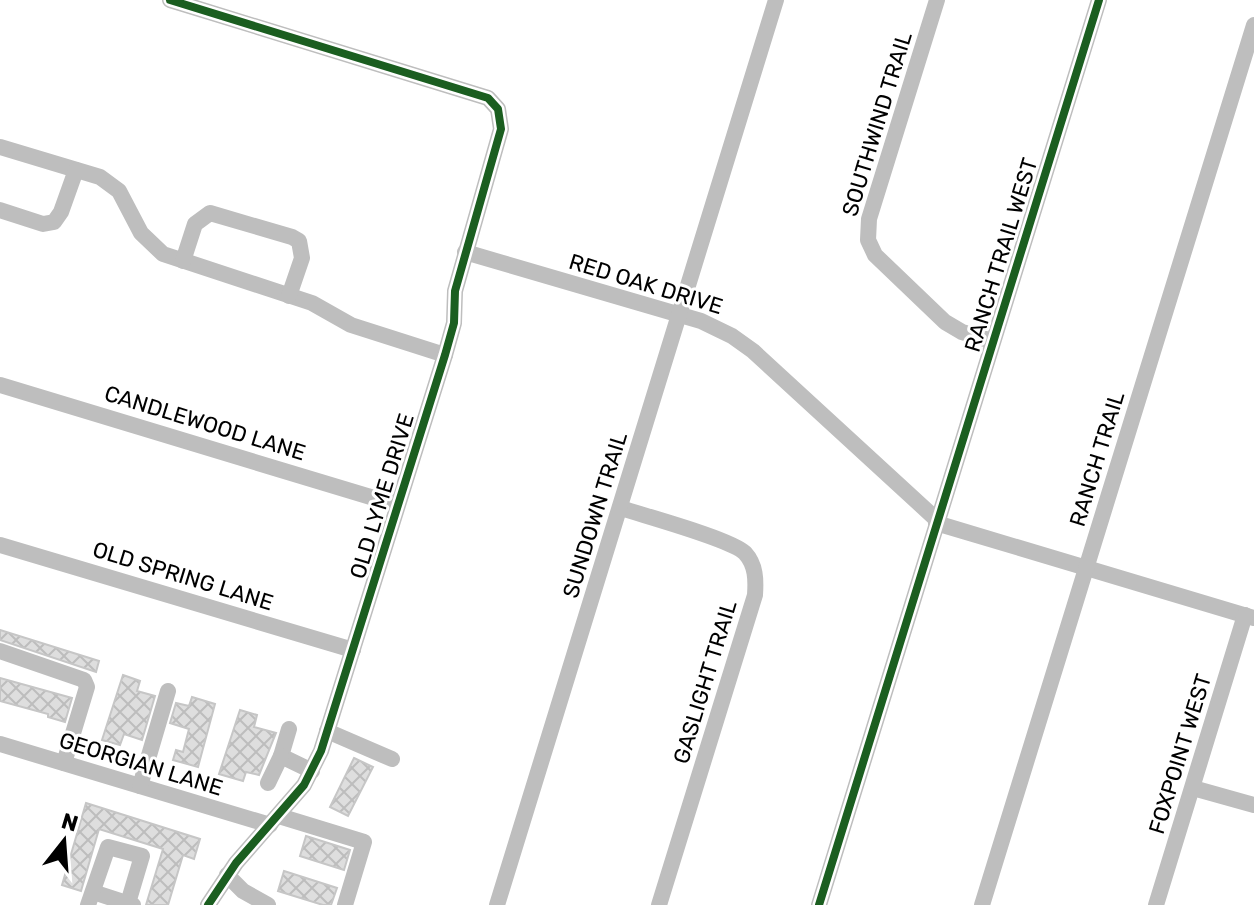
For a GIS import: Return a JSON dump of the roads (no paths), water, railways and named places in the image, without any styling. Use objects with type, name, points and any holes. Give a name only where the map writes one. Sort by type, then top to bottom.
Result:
[{"type":"street","points":[[170,0],[191,3]]},
{"type":"street","name":"SUNDOWN TRAIL","points":[[497,905],[776,0]]},
{"type":"street","name":"SOUTHWIND TRAIL","points":[[937,0],[869,219],[868,240],[875,255],[945,322],[962,332],[992,341]]},
{"type":"street","name":"RANCH TRAIL WEST","points":[[819,905],[1099,0]]},
{"type":"street","name":"OLD LYME DRIVE","points":[[191,3],[459,88],[493,102],[498,109],[501,129],[455,291],[454,323],[445,355],[312,771],[227,875],[208,905]]},
{"type":"street","name":"RANCH TRAIL","points":[[982,905],[1254,25]]},
{"type":"street","points":[[0,147],[110,183],[124,198],[141,233],[163,254],[312,303],[351,325],[445,355]]},
{"type":"street","points":[[0,210],[43,224],[54,222],[61,212],[76,170]]},
{"type":"street","points":[[183,261],[195,224],[210,213],[292,237],[299,241],[302,258],[289,296]]},
{"type":"street","name":"RED OAK DRIVE","points":[[465,252],[680,314],[718,328],[753,351],[937,522],[1250,616]]},
{"type":"street","name":"CANDLEWOOD LANE","points":[[0,385],[397,505]]},
{"type":"street","name":"GASLIGHT TRAIL","points":[[621,508],[736,547],[751,562],[756,583],[755,595],[659,905]]},
{"type":"street","name":"OLD SPRING LANE","points":[[0,545],[353,650]]},
{"type":"street","name":"FOXPOINT WEST","points":[[1156,905],[1250,616]]},
{"type":"street","points":[[0,651],[84,680],[87,687],[64,763]]},
{"type":"street","points":[[140,786],[168,691]]},
{"type":"street","points":[[268,783],[289,729]]},
{"type":"street","points":[[327,731],[392,759]]},
{"type":"street","name":"GEORGIAN LANE","points":[[0,744],[140,786],[364,842],[345,905]]},
{"type":"street","points":[[281,756],[312,771]]},
{"type":"street","points":[[1193,788],[1254,805]]},
{"type":"street","points":[[108,847],[142,856],[131,904],[90,899],[108,847]]},
{"type":"street","points":[[227,875],[243,891],[268,905]]}]
